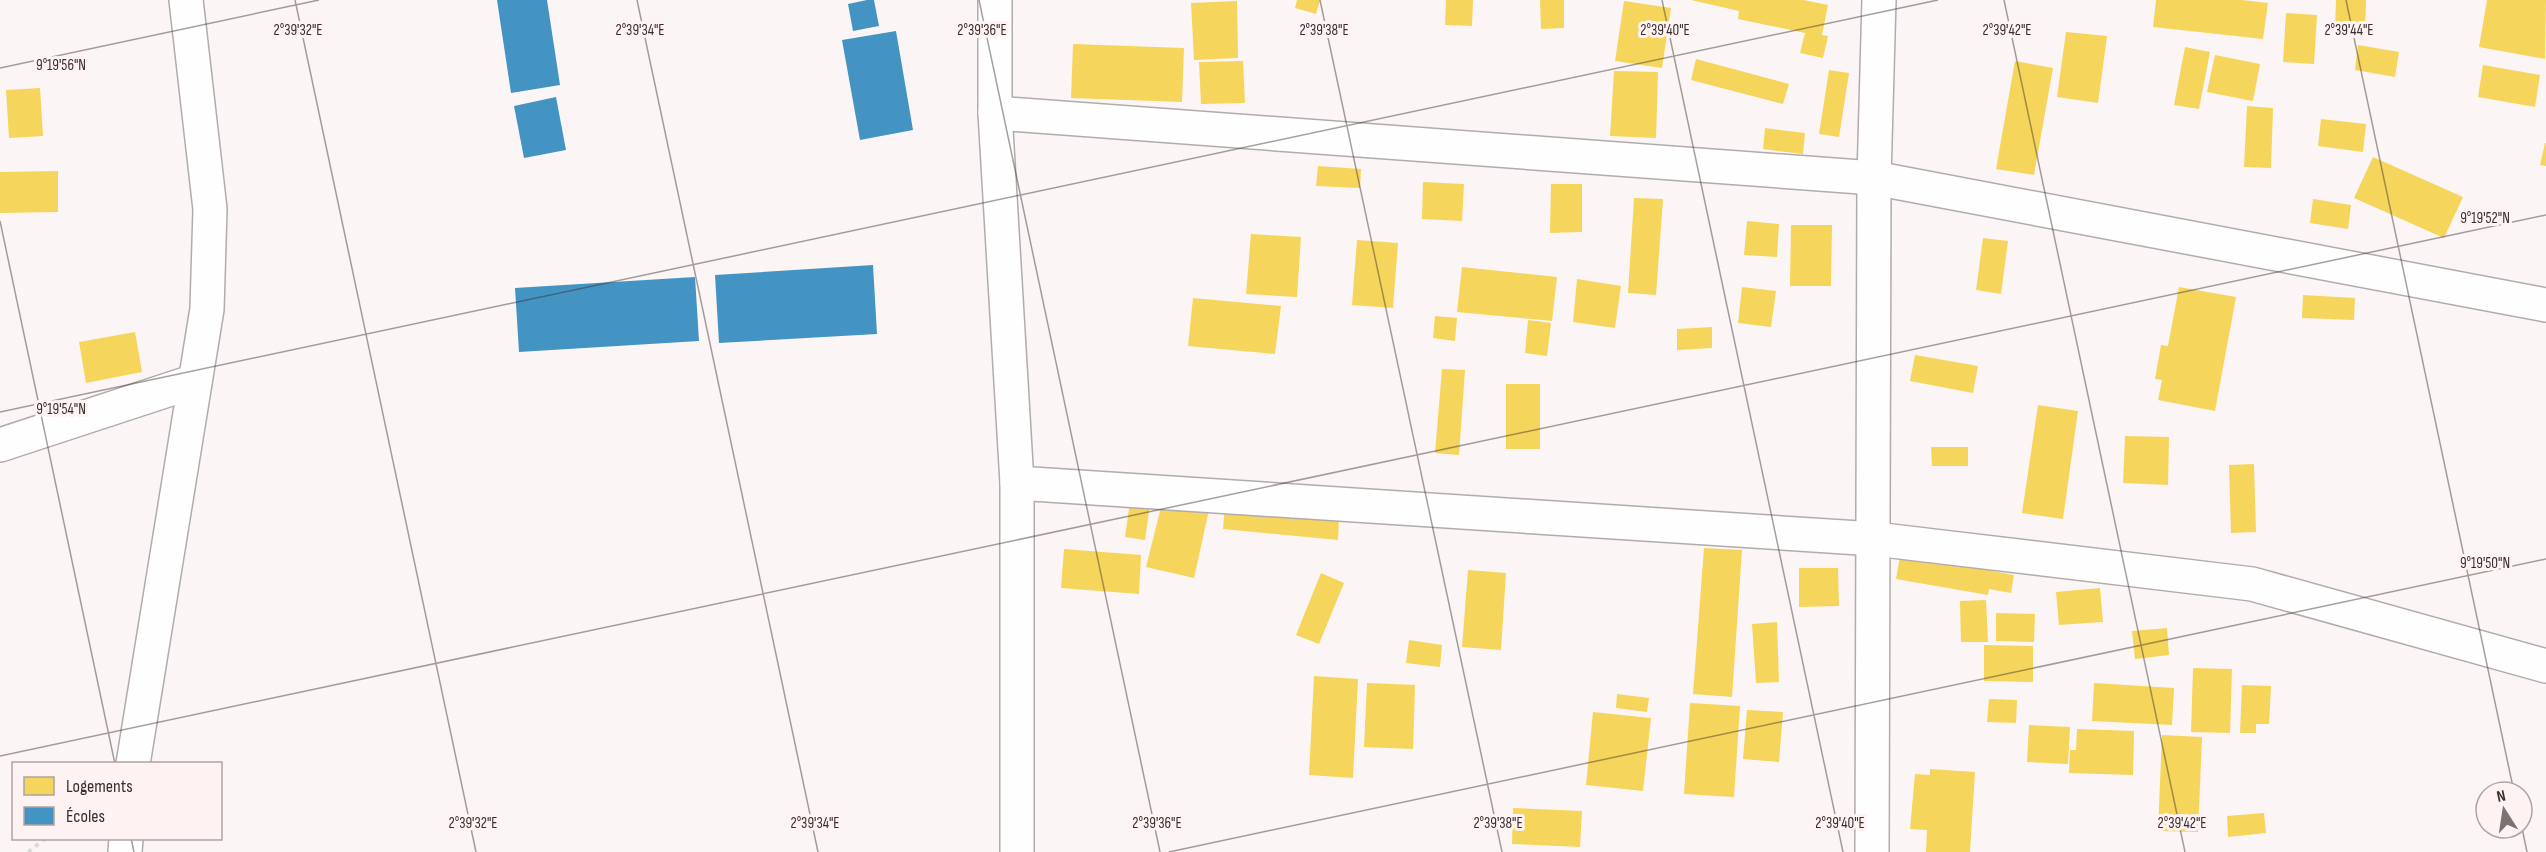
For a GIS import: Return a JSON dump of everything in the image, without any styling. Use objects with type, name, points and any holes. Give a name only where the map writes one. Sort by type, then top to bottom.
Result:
[{"type":"street","points":[[133,762],[207,309],[210,208],[186,0]]},
{"type":"street","points":[[995,0],[995,113],[1017,483],[1017,852]]},
{"type":"street","points":[[1872,852],[1875,539],[1874,178],[1880,0]]},
{"type":"street","points":[[995,113],[1874,178],[2546,305]]},
{"type":"street","points":[[0,445],[195,381]]},
{"type":"street","points":[[1017,483],[1875,539],[2252,584],[2546,666]]},
{"type":"path","points":[[28,852],[43,840]]},
{"type":"building: Logements","points":[[1297,0],[1320,0],[1316,14],[1295,8]]},
{"type":"building: Logements","points":[[1446,0],[1473,0],[1472,26],[1445,25]]},
{"type":"building: Logements","points":[[1540,0],[1564,0],[1564,28],[1541,29]]},
{"type":"building: Logements","points":[[1691,0],[1803,0],[1828,5],[1822,35],[1828,36],[1823,58],[1800,53],[1805,33],[1738,19],[1739,11]]},
{"type":"building: Logements","points":[[2156,0],[2242,0],[2268,3],[2263,39],[2153,27]]},
{"type":"building: Logements","points":[[2336,0],[2366,0],[2365,30],[2335,29]]},
{"type":"building: Logements","points":[[2487,0],[2546,0],[2545,59],[2479,47]]},
{"type":"building: Logements","points":[[1237,1],[1238,58],[1194,60],[1191,3]]},
{"type":"building: Logements","points":[[1624,1],[1671,8],[1662,68],[1615,61]]},
{"type":"building: Logements","points":[[2286,13],[2317,15],[2314,64],[2283,62]]},
{"type":"building: Logements","points":[[2066,32],[2107,36],[2098,103],[2057,97]]},
{"type":"building: Logements","points":[[1073,44],[1184,48],[1182,102],[1071,98]]},
{"type":"building: Logements","points":[[2358,45],[2399,52],[2395,77],[2355,70]]},
{"type":"building: Logements","points":[[2185,47],[2210,52],[2199,109],[2174,105]]},
{"type":"building: Logements","points":[[2215,55],[2260,64],[2253,101],[2207,92]]},
{"type":"building: Logements","points":[[1696,59],[1789,84],[1783,104],[1691,80]]},
{"type":"building: Logements","points":[[1243,61],[1245,103],[1201,104],[1199,62]]},
{"type":"building: Logements","points":[[2015,61],[2053,68],[2034,175],[1996,169]]},
{"type":"building: Logements","points":[[2483,65],[2540,75],[2535,107],[2478,97]]},
{"type":"building: Logements","points":[[1829,70],[1849,73],[1839,137],[1819,134]]},
{"type":"building: Logements","points":[[1614,71],[1658,72],[1656,138],[1610,136]]},
{"type":"building: Logements","points":[[40,88],[43,136],[9,138],[6,90]]},
{"type":"building: Logements","points":[[2247,106],[2273,108],[2271,168],[2244,167]]},
{"type":"building: Logements","points":[[2321,119],[2366,124],[2363,152],[2318,146]]},
{"type":"building: Logements","points":[[1765,128],[1805,133],[1803,154],[1763,149]]},
{"type":"building: Logements","points":[[2546,143],[2546,166],[2540,165]]},
{"type":"building: Logements","points":[[2373,157],[2463,197],[2444,238],[2354,198]]},
{"type":"building: Logements","points":[[1318,166],[1361,169],[1360,188],[1316,186]]},
{"type":"building: Logements","points":[[58,171],[58,212],[0,213],[0,172]]},
{"type":"building: Logements","points":[[1423,182],[1464,184],[1462,221],[1422,219]]},
{"type":"building: Logements","points":[[1551,184],[1582,184],[1582,232],[1550,233]]},
{"type":"building: Logements","points":[[1634,198],[1663,199],[1656,295],[1628,293]]},
{"type":"building: Logements","points":[[2313,199],[2351,205],[2348,229],[2310,223]]},
{"type":"building: Logements","points":[[1747,221],[1779,224],[1777,257],[1744,255]]},
{"type":"building: Logements","points":[[1791,225],[1832,225],[1831,286],[1790,286]]},
{"type":"building: Logements","points":[[1251,234],[1301,237],[1297,297],[1246,294]]},
{"type":"building: Logements","points":[[1983,238],[2008,241],[2001,294],[1976,290]]},
{"type":"building: Logements","points":[[1357,240],[1398,243],[1393,308],[1352,305]]},
{"type":"building: Logements","points":[[1462,267],[1557,277],[1552,321],[1457,312]]},
{"type":"building: Logements","points":[[1577,279],[1621,286],[1615,328],[1573,322]]},
{"type":"building: Logements","points":[[1742,287],[1776,291],[1771,327],[1738,323]]},
{"type":"building: Logements","points":[[2179,287],[2236,297],[2215,411],[2158,400],[2162,380],[2155,379],[2161,345],[2168,346]]},
{"type":"building: Logements","points":[[2303,295],[2355,298],[2354,320],[2302,318]]},
{"type":"building: Logements","points":[[1193,298],[1281,306],[1275,354],[1188,346]]},
{"type":"building: Logements","points":[[1435,316],[1457,318],[1455,341],[1433,338]]},
{"type":"building: Logements","points":[[1528,320],[1551,323],[1547,356],[1525,353]]},
{"type":"building: Logements","points":[[1712,327],[1712,348],[1677,350],[1677,329]]},
{"type":"building: Logements","points":[[135,332],[142,372],[86,383],[79,342]]},
{"type":"building: Logements","points":[[1915,355],[1978,366],[1973,393],[1910,381]]},
{"type":"building: Logements","points":[[1442,369],[1465,370],[1459,455],[1435,453]]},
{"type":"building: Logements","points":[[1506,384],[1540,384],[1540,449],[1506,449]]},
{"type":"building: Logements","points":[[2038,405],[2078,411],[2063,519],[2022,513]]},
{"type":"building: Logements","points":[[2125,436],[2169,437],[2168,485],[2123,483]]},
{"type":"building: Logements","points":[[1931,447],[1968,447],[1968,466],[1932,466]]},
{"type":"building: Logements","points":[[2254,464],[2256,532],[2231,533],[2229,465]]},
{"type":"building: Logements","points":[[1131,495],[1151,498],[1145,540],[1125,537]]},
{"type":"building: Logements","points":[[1163,499],[1209,510],[1194,578],[1146,567]]},
{"type":"building: Logements","points":[[1225,506],[1339,517],[1338,540],[1223,529]]},
{"type":"building: Logements","points":[[1704,548],[1742,550],[1732,697],[1693,694]]},
{"type":"building: Logements","points":[[1064,549],[1141,555],[1139,594],[1061,588]]},
{"type":"building: Logements","points":[[1901,551],[1993,566],[1992,571],[2014,575],[2011,593],[1989,589],[1988,595],[1896,579]]},
{"type":"building: Logements","points":[[1799,568],[1838,568],[1839,606],[1799,607]]},
{"type":"building: Logements","points":[[1468,570],[1506,573],[1501,650],[1462,647]]},
{"type":"building: Logements","points":[[1321,573],[1344,583],[1319,644],[1296,635]]},
{"type":"building: Logements","points":[[2100,588],[2103,622],[2059,625],[2056,592]]},
{"type":"building: Logements","points":[[1986,600],[1988,642],[1961,642],[1960,601]]},
{"type":"building: Logements","points":[[1996,613],[2035,614],[2034,642],[1996,641]]},
{"type":"building: Logements","points":[[1777,622],[1779,682],[1756,683],[1752,624]]},
{"type":"building: Logements","points":[[2167,628],[2169,655],[2135,659],[2132,631]]},
{"type":"building: Logements","points":[[1409,640],[1442,645],[1440,667],[1406,663]]},
{"type":"building: Logements","points":[[1984,645],[2033,646],[2033,682],[1984,681]]},
{"type":"building: Logements","points":[[2193,668],[2232,669],[2230,733],[2191,732]]},
{"type":"building: Logements","points":[[1314,676],[1358,679],[1353,778],[1309,775]]},
{"type":"building: Logements","points":[[1367,683],[1415,685],[1413,749],[1364,747]]},
{"type":"building: Logements","points":[[2094,683],[2174,688],[2172,725],[2092,721]]},
{"type":"building: Logements","points":[[2242,685],[2271,686],[2269,724],[2256,724],[2256,733],[2240,733]]},
{"type":"building: Logements","points":[[1617,694],[1649,698],[1647,712],[1616,708]]},
{"type":"building: Logements","points":[[1989,699],[2017,700],[2016,723],[1987,722]]},
{"type":"building: Logements","points":[[1690,703],[1740,706],[1734,797],[1684,794]]},
{"type":"building: Logements","points":[[1747,710],[1783,712],[1779,762],[1743,759]]},
{"type":"building: Logements","points":[[1593,712],[1651,718],[1643,791],[1586,785]]},
{"type":"building: Logements","points":[[2029,725],[2070,727],[2068,764],[2027,762]]},
{"type":"building: Logements","points":[[2077,729],[2134,731],[2133,775],[2069,773],[2070,750],[2076,750]]},
{"type":"building: Logements","points":[[2162,735],[2202,737],[2198,832],[2158,831]]},
{"type":"building: Logements","points":[[1930,769],[1975,772],[1970,852],[1926,852],[1927,830],[1910,829],[1915,774],[1930,775]]},
{"type":"building: Logements","points":[[1513,808],[1582,811],[1580,847],[1512,844]]},
{"type":"building: Logements","points":[[2264,813],[2266,833],[2228,837],[2227,816]]},
{"type":"building: Écoles","points":[[497,0],[547,0],[560,85],[511,93]]},
{"type":"building: Écoles","points":[[874,0],[879,26],[853,31],[848,4]]},
{"type":"building: Écoles","points":[[896,31],[913,130],[860,140],[842,40]]},
{"type":"building: Écoles","points":[[556,97],[566,150],[524,158],[514,106]]},
{"type":"building: Écoles","points":[[873,265],[877,334],[719,343],[715,275]]},
{"type":"building: Écoles","points":[[695,277],[699,341],[519,352],[515,288]]}]
